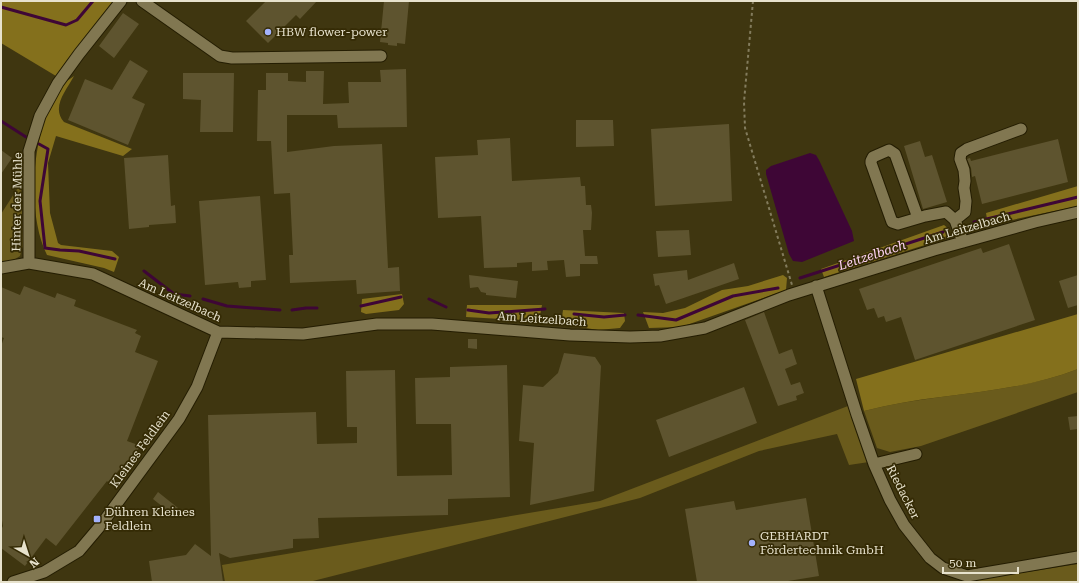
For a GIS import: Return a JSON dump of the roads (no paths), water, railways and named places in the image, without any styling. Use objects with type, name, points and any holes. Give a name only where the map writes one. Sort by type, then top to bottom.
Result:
[{"type":"street","name":"Hinter der Mühle","points":[[29,263],[29,151],[40,116],[58,83],[121,1]]},
{"type":"street","points":[[142,1],[220,56],[232,58],[381,56]]},
{"type":"street","points":[[955,220],[965,212],[966,207],[964,170],[960,159],[961,153],[967,149],[1021,129]]},
{"type":"street","points":[[918,218],[895,154],[889,150],[873,156],[870,160],[892,222],[898,224],[946,212],[955,220],[963,242]]},
{"type":"street","name":"Am Leitzelbach","points":[[1,268],[29,263],[93,274],[218,332],[303,334],[377,324],[432,324],[570,335],[630,337],[660,336],[705,328],[816,286],[963,242],[1078,212]]},
{"type":"street","name":"Riedacker","points":[[816,286],[874,464],[890,500],[904,525],[925,552],[943,568],[967,576],[1078,557]]},
{"type":"street","name":"Kleines Feldlein","points":[[14,582],[44,572],[79,551],[178,420],[197,386],[218,332]]},
{"type":"street","points":[[874,464],[916,454]]},
{"type":"waterway","points":[[1,7],[66,25],[77,20],[93,1]]},
{"type":"waterway","name":"Leitzelbach","points":[[1,121],[26,137]]},
{"type":"waterway","name":"Leitzelbach","points":[[39,144],[48,149],[40,201],[45,248],[79,251],[115,259]]},
{"type":"waterway","name":"Leitzelbach","points":[[974,222],[1078,197]]},
{"type":"waterway","name":"Leitzelbach","points":[[800,278],[943,232]]},
{"type":"waterway","name":"Leitzelbach","points":[[144,271],[174,294],[190,296]]},
{"type":"waterway","name":"Leitzelbach","points":[[638,315],[676,320],[733,296],[778,288]]},
{"type":"waterway","name":"Leitzelbach","points":[[361,306],[401,297]]},
{"type":"waterway","name":"Leitzelbach","points":[[203,299],[227,306],[280,310]]},
{"type":"waterway","name":"Leitzelbach","points":[[429,299],[446,307]]},
{"type":"waterway","name":"Leitzelbach","points":[[292,310],[317,308]]},
{"type":"waterway","name":"Leitzelbach","points":[[468,310],[489,313],[545,309]]},
{"type":"waterway","name":"Leitzelbach","points":[[574,314],[604,317],[625,315]]},
{"type":"place","name":"HBW flower-power","points":[[268,32]]},
{"type":"place","name":"Dühren Kleines Feldlein","points":[[97,519]]},
{"type":"place","name":"GEBHARDT Fördertechnik GmbH","points":[[752,543]]}]
